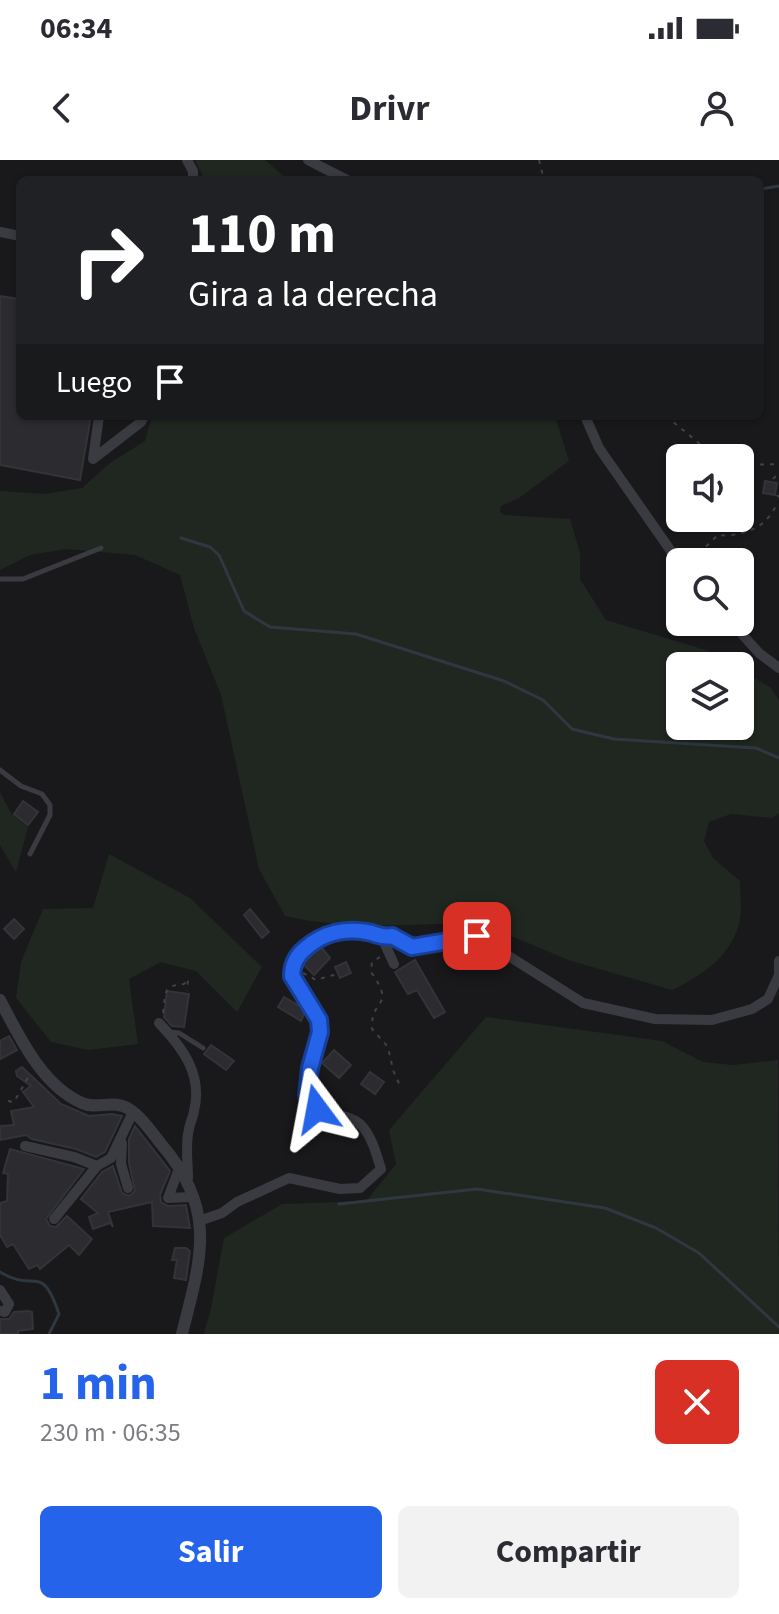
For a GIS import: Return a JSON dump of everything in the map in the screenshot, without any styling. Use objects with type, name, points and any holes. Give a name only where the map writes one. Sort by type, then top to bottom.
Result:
[{"type":"street","points":[[308,160],[339,176]]},
{"type":"street","points":[[98,420],[93,459],[142,420]]},
{"type":"street","points":[[587,420],[599,448],[669,548]]},
{"type":"street","points":[[744,636],[779,668]]},
{"type":"street","points":[[199,1221],[222,1213],[237,1202],[289,1178],[334,1189],[350,1189],[360,1188],[381,1169],[371,1139],[360,1124],[347,1115],[317,1109],[307,1095],[310,1068],[320,1032],[319,1020],[292,976],[293,966],[297,955],[327,935],[339,931],[369,932],[382,938],[392,936],[412,947],[477,936],[583,1003],[655,1019],[712,1020],[752,1009],[768,999],[779,975],[779,961]]},
{"type":"street","points":[[382,938],[394,964]]},
{"type":"street","points":[[0,1000],[40,1069],[80,1102],[89,1105],[119,1104],[133,1112],[188,1178],[199,1221],[199,1271],[182,1334]]},
{"type":"street","points":[[163,1027],[191,1063],[197,1088],[195,1110],[188,1130],[188,1178]]},
{"type":"street","points":[[54,1219],[97,1166],[111,1158],[133,1112]]},
{"type":"street","points":[[122,1139],[121,1164],[128,1188]]},
{"type":"street","points":[[25,1146],[74,1157],[97,1166]]},
{"type":"street","points":[[180,1166],[168,1198],[194,1197]]},
{"type":"street","points":[[0,1290],[9,1304],[5,1312],[0,1311]]},
{"type":"lane","points":[[0,579],[23,579],[101,548]]},
{"type":"lane","points":[[0,770],[21,786],[42,794],[50,805],[50,815],[30,854]]},
{"type":"lane","points":[[163,1027],[203,1048]]},
{"type":"path","points":[[671,420],[700,444]]},
{"type":"path","points":[[754,465],[779,464]]},
{"type":"path","points":[[773,479],[779,473]]},
{"type":"path","points":[[704,548],[718,535],[752,530],[770,517],[779,503]]},
{"type":"path","points":[[385,957],[372,962],[371,972],[383,989],[383,995],[374,1012],[372,1029],[388,1047],[401,1088]]},
{"type":"path","points":[[293,966],[316,980],[333,975],[338,979]]},
{"type":"path","points":[[163,1027],[166,989],[170,985],[184,984],[186,979],[187,991]]},
{"type":"path","points":[[8,1101],[14,1102],[25,1087],[28,1076],[40,1069]]},
{"type":"shaded area","points":[[195,160],[265,160],[283,176],[203,176]]},
{"type":"shaded area","points":[[151,420],[556,420],[569,461],[519,498],[501,506],[500,512],[504,515],[570,519],[580,553],[580,579],[606,620],[710,652],[666,652],[666,740],[754,740],[754,678],[770,687],[779,700],[779,813],[772,818],[731,814],[709,822],[704,841],[713,858],[740,881],[740,920],[723,954],[705,971],[672,990],[568,960],[481,923],[364,926],[285,916],[259,869],[221,695],[194,628],[180,575],[135,555],[66,549],[30,555],[0,570],[0,491],[44,494],[82,488],[110,463],[145,441]]},
{"type":"shaded area","points":[[0,792],[11,813],[28,827],[16,872],[0,845]]},
{"type":"shaded area","points":[[109,854],[190,898],[262,967],[237,1012],[196,971],[161,962],[129,979],[138,1044],[89,1050],[51,1042],[16,998],[21,962],[43,909],[93,908]]},
{"type":"shaded area","points":[[486,1017],[662,1041],[703,1062],[733,1065],[778,1060],[779,1334],[204,1334],[224,1238],[282,1204],[366,1201],[396,1164],[389,1130]]},
{"type":"building","points":[[0,296],[16,298],[16,420],[90,420],[80,480],[0,465]]},
{"type":"building","points":[[765,481],[777,483],[775,495],[763,493]]},
{"type":"building","points":[[23,801],[38,812],[28,825],[14,814]]},
{"type":"building","points":[[250,909],[269,932],[262,938],[244,915]]},
{"type":"building","points":[[14,919],[24,929],[14,939],[4,929]]},
{"type":"building","points":[[321,947],[330,958],[314,975],[302,963]]},
{"type":"building","points":[[415,960],[445,1012],[434,1018],[417,990],[408,994],[395,972]]},
{"type":"building","points":[[346,962],[351,973],[340,978],[335,967]]},
{"type":"building","points":[[167,991],[189,994],[184,1027],[172,1026],[164,1017]]},
{"type":"building","points":[[284,997],[306,1010],[301,1021],[278,1007]]},
{"type":"building","points":[[9,1036],[17,1050],[0,1059],[0,1041]]},
{"type":"building","points":[[211,1045],[234,1061],[226,1070],[204,1054]]},
{"type":"building","points":[[334,1050],[351,1065],[339,1078],[322,1063]]},
{"type":"building","points":[[22,1067],[61,1104],[89,1116],[122,1116],[105,1152],[96,1157],[26,1135],[0,1140],[0,1126],[14,1125],[11,1111],[34,1107],[23,1092],[31,1086],[17,1076],[16,1071]]},
{"type":"building","points":[[370,1072],[384,1082],[375,1094],[361,1084]]},
{"type":"building","points":[[135,1126],[170,1171],[160,1195],[161,1202],[168,1206],[186,1205],[190,1228],[153,1226],[152,1202],[108,1212],[113,1227],[110,1223],[93,1229],[89,1217],[98,1213],[81,1199],[102,1172],[113,1166],[122,1193],[129,1196],[135,1191],[129,1163],[129,1139]]},
{"type":"building","points":[[10,1149],[84,1169],[46,1219],[50,1226],[56,1227],[67,1216],[92,1239],[79,1255],[69,1245],[40,1269],[37,1265],[29,1269],[13,1244],[7,1247],[0,1235],[0,1203],[7,1201],[8,1174],[3,1173]]},
{"type":"building","points":[[175,1248],[190,1251],[186,1280],[174,1278],[177,1260],[172,1260]]},
{"type":"building","points":[[14,1312],[32,1312],[33,1329],[18,1331],[18,1334],[0,1334],[0,1319],[9,1319]]},
{"type":"waterway","points":[[764,188],[779,186]]},
{"type":"waterway","points":[[181,538],[210,547],[219,555],[244,611],[270,627],[356,634],[504,681],[543,700],[572,729],[614,739],[756,748],[779,758]]},
{"type":"waterway","points":[[339,1204],[477,1189],[605,1208],[656,1228],[699,1253],[779,1327]]},
{"type":"waterway","points":[[0,1272],[12,1278],[42,1283],[47,1288],[59,1314],[49,1334]]},
{"type":"route","points":[[317,1109],[307,1095],[310,1068],[320,1032],[319,1020],[292,976],[297,955],[311,943],[339,931],[369,932],[382,938],[392,936],[412,947],[477,936]]}]
